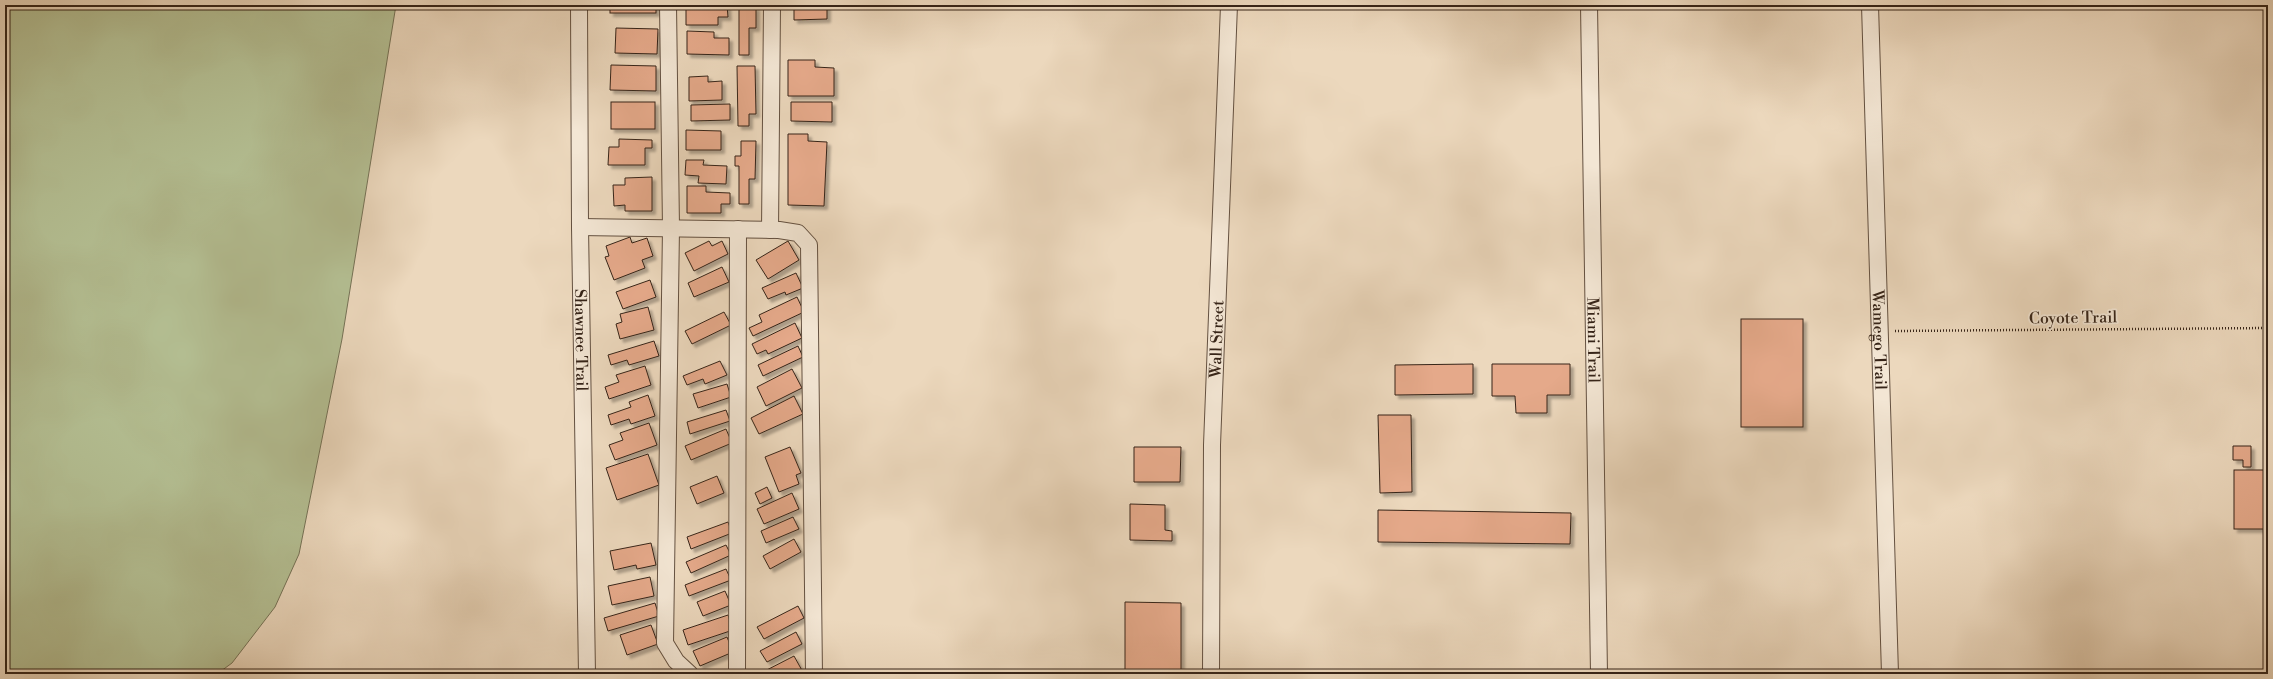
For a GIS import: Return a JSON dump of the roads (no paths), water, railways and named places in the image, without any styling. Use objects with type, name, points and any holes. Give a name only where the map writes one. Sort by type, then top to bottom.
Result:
[{"type":"street","name":"Shawnee Trail","points":[[579,5],[580,227],[587,674]]},
{"type":"street","points":[[668,5],[671,228],[665,643],[676,661],[690,674]]},
{"type":"street","points":[[770,230],[772,5]]},
{"type":"street","name":"Wall Street","points":[[1211,674],[1212,445],[1229,5]]},
{"type":"street","name":"Miami Trail","points":[[1589,5],[1599,674]]},
{"type":"street","name":"Wamego Trail","points":[[1870,5],[1890,674]]},
{"type":"street","points":[[580,227],[770,230],[798,233],[809,245],[814,674]]},
{"type":"street","points":[[737,674],[738,229]]}]
